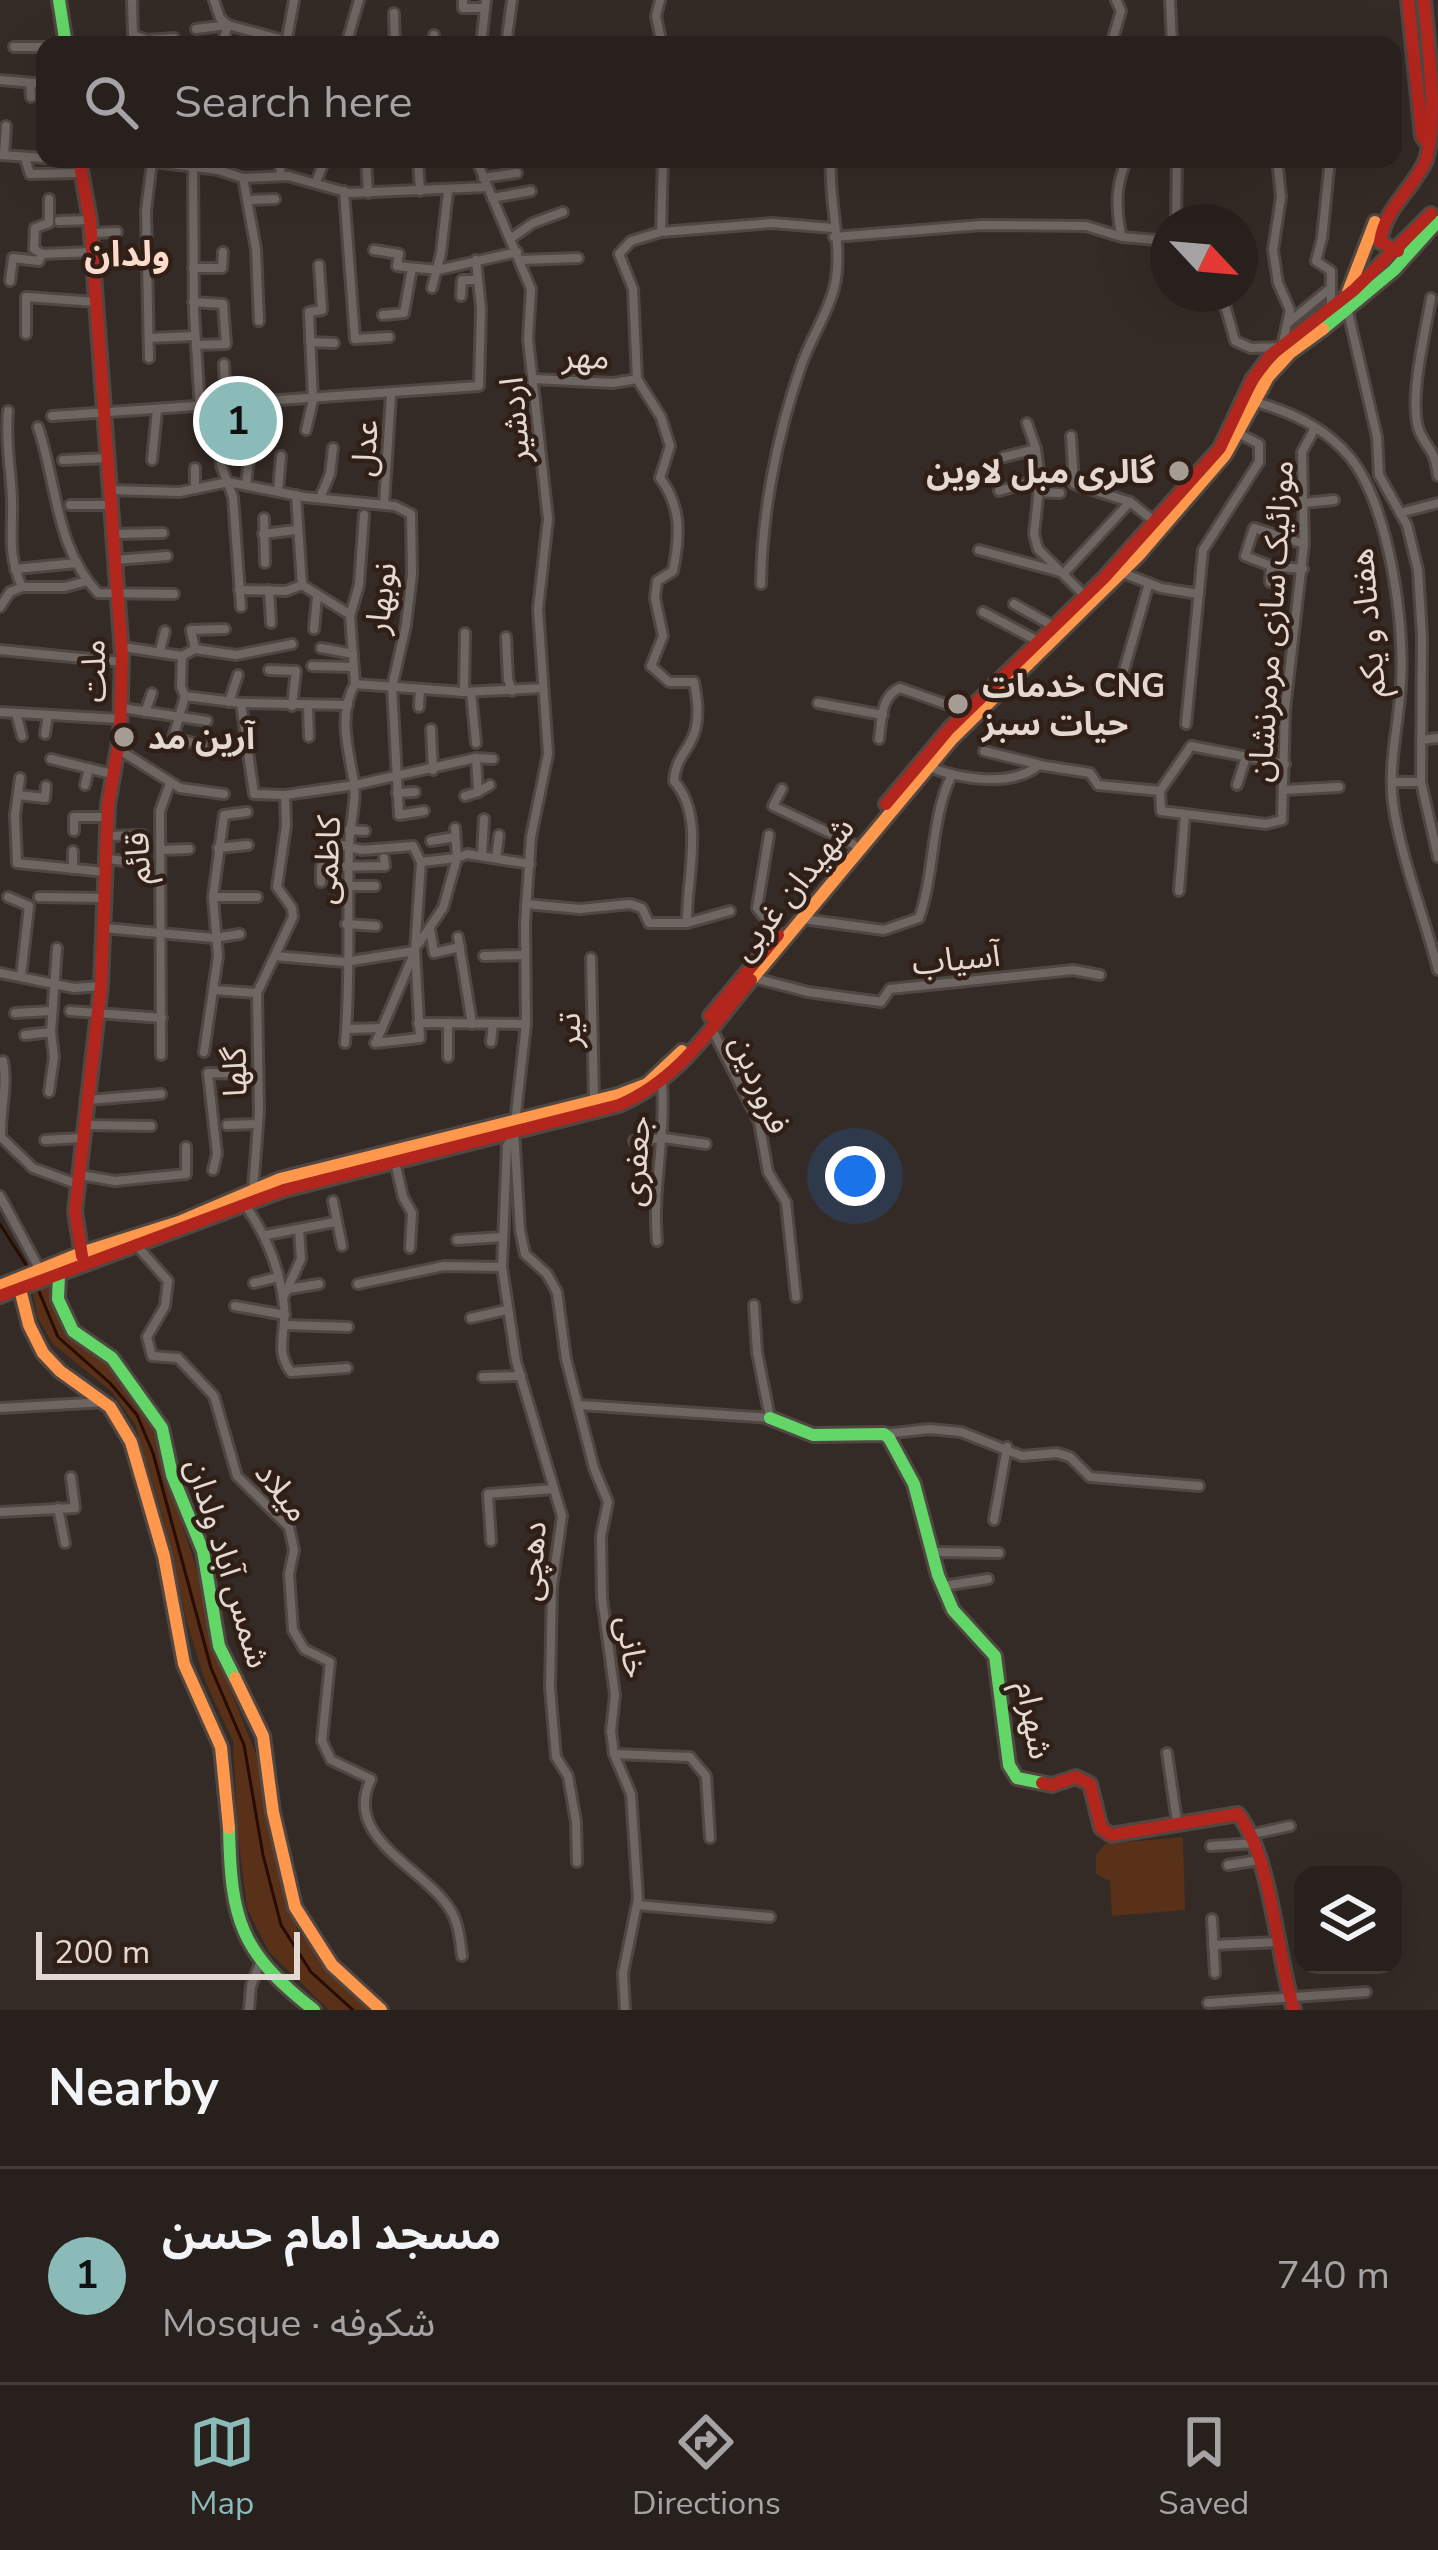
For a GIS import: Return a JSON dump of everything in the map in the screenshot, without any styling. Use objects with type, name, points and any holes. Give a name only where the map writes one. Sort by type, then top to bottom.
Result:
[{"type":"main road","points":[[59,0],[65,36]]},
{"type":"main road","points":[[1408,0],[1422,136],[1428,144]]},
{"type":"main road","points":[[1398,251],[1380,242],[1379,231],[1406,185],[1424,165],[1435,133],[1436,98],[1424,0]]},
{"type":"main road","name":"ملت","points":[[81,168],[90,227],[122,662],[108,817],[101,986],[75,1211],[83,1259]]},
{"type":"main road","points":[[1347,304],[1380,211],[1406,185]]},
{"type":"main road","points":[[1435,220],[1438,199]]},
{"type":"main road","name":"شهیدان غربی","points":[[0,1296],[40,1270],[137,1246],[284,1190],[395,1162],[647,1084],[966,712],[1085,596],[1220,448],[1252,380],[1282,347],[1331,309],[1347,304],[1435,220]]},
{"type":"main road","name":"شهیدان غربی","points":[[0,1286],[59,1274],[83,1259],[280,1179],[620,1105],[662,1083],[928,766],[1122,572],[1225,455],[1254,401],[1290,353],[1394,270],[1435,220]]},
{"type":"main road","name":"شمس آباد ولدان","points":[[59,1274],[58,1299],[73,1331],[112,1358],[162,1428],[172,1475],[203,1551],[219,1646],[263,1736],[273,1812],[295,1907],[332,1966],[381,2010]]},
{"type":"main road","points":[[18,1284],[48,1360],[94,1388],[127,1430],[138,1456],[148,1510],[166,1566],[183,1662],[221,1745],[239,1915],[249,1946],[314,2010]]},
{"type":"main road","points":[[770,1418],[813,1435],[884,1434]]},
{"type":"main road","name":"شهرام","points":[[884,1434],[914,1484],[953,1610],[995,1656],[1009,1765],[1017,1778],[1052,1785],[1076,1777],[1090,1784],[1101,1828],[1111,1835],[1238,1814],[1253,1839]]},
{"type":"main road","points":[[1253,1839],[1292,2004]]},
{"type":"street","points":[[132,0],[136,36]]},
{"type":"street","points":[[214,0],[228,25]]},
{"type":"street","points":[[288,36],[294,0]]},
{"type":"street","points":[[348,36],[358,0]]},
{"type":"street","points":[[464,0],[464,8],[486,4],[482,36]]},
{"type":"street","points":[[507,36],[512,0]]},
{"type":"street","points":[[660,36],[656,16],[661,0]]},
{"type":"street","points":[[1114,36],[1121,11],[1116,0]]},
{"type":"street","points":[[1170,0],[1172,36]]},
{"type":"street","points":[[394,14],[395,36]]},
{"type":"street","points":[[225,36],[228,25]]},
{"type":"street","points":[[196,29],[228,25],[264,36]]},
{"type":"street","points":[[14,47],[36,47]]},
{"type":"street","points":[[0,80],[36,83]]},
{"type":"street","points":[[30,83],[31,97]]},
{"type":"street","points":[[6,126],[2,155],[36,158]]},
{"type":"street","points":[[26,158],[30,174],[68,168]]},
{"type":"street","points":[[149,358],[145,294],[151,168]]},
{"type":"street","points":[[194,168],[200,408]]},
{"type":"street","points":[[202,168],[243,178],[281,176],[368,193],[448,191],[517,173]]},
{"type":"street","points":[[280,168],[281,176]]},
{"type":"street","points":[[316,182],[321,168]]},
{"type":"street","points":[[367,168],[368,193]]},
{"type":"street","points":[[419,168],[420,191]]},
{"type":"street","name":"اردشیر","points":[[479,168],[531,289],[528,339],[548,519],[539,585],[548,754],[526,904],[526,1024],[514,1127]]},
{"type":"street","points":[[661,232],[663,168]]},
{"type":"street","points":[[760,584],[762,528],[785,429],[801,366],[836,278],[830,168]]},
{"type":"street","points":[[1122,237],[1116,207],[1123,168]]},
{"type":"street","points":[[1176,204],[1177,168]]},
{"type":"street","points":[[1228,312],[1235,341],[1251,348],[1282,347],[1290,310],[1278,283],[1273,250],[1281,197],[1278,168]]},
{"type":"street","points":[[1329,168],[1316,261],[1331,271],[1331,309]]},
{"type":"street","points":[[243,178],[256,249],[259,321]]},
{"type":"street","points":[[344,191],[355,339],[389,337]]},
{"type":"street","points":[[432,288],[448,191]]},
{"type":"street","points":[[492,198],[531,191]]},
{"type":"street","points":[[49,199],[49,223],[35,228],[34,249],[42,254],[92,252]]},
{"type":"street","points":[[248,200],[275,199]]},
{"type":"street","points":[[510,239],[533,223],[563,212]]},
{"type":"street","points":[[59,221],[117,232]]},
{"type":"street","points":[[687,922],[692,823],[686,794],[674,781],[675,762],[693,735],[698,702],[694,682],[669,682],[650,667],[663,636],[655,598],[657,580],[674,571],[678,515],[660,478],[670,446],[661,417],[637,379],[633,289],[619,254],[631,241],[661,232],[772,223],[833,232],[1086,226],[1150,239]]},
{"type":"street","points":[[374,250],[399,254],[397,266],[438,270],[519,256],[578,258]]},
{"type":"street","points":[[193,268],[222,268],[223,252]]},
{"type":"street","points":[[10,281],[13,259],[39,262],[42,254]]},
{"type":"street","points":[[52,416],[479,386],[481,309],[476,260]]},
{"type":"street","points":[[306,430],[313,400],[309,312],[322,310],[320,265]]},
{"type":"street","points":[[382,315],[404,314],[412,268]]},
{"type":"street","points":[[461,296],[461,280],[477,280]]},
{"type":"street","points":[[1287,324],[1328,290]]},
{"type":"street","points":[[26,334],[26,297],[96,302]]},
{"type":"street","points":[[1431,298],[1416,403],[1419,432],[1435,451],[1438,476]]},
{"type":"street","points":[[149,338],[226,344],[224,304],[194,302]]},
{"type":"street","points":[[1347,304],[1377,437],[1378,475],[1400,513],[1418,570],[1421,782],[1438,857]]},
{"type":"street","points":[[310,342],[334,343]]},
{"type":"street","points":[[224,364],[221,464],[233,496],[241,607]]},
{"type":"street","name":"مهر","points":[[534,379],[637,379]]},
{"type":"street","name":"عدل","points":[[384,504],[391,394]]},
{"type":"street","name":"هفتاد و یکم","points":[[1254,401],[1281,409],[1315,428],[1349,456],[1375,507],[1390,552],[1402,680],[1393,782],[1400,838],[1438,970]]},
{"type":"street","points":[[8,411],[9,546],[22,587]]},
{"type":"street","points":[[152,460],[157,411]]},
{"type":"street","points":[[1027,423],[1040,479],[1034,534],[1038,549],[1085,596]]},
{"type":"street","points":[[38,427],[65,540],[86,581],[98,593],[174,594]]},
{"type":"street","name":"موزائیک سازی مرمرنشان","points":[[1185,814],[1266,824],[1282,820],[1285,709],[1303,569],[1302,452],[1315,428]]},
{"type":"street","points":[[246,485],[252,430]]},
{"type":"street","points":[[1186,724],[1203,550],[1259,462],[1259,444],[1237,432]]},
{"type":"street","points":[[1072,436],[1073,484],[1130,502],[1154,521]]},
{"type":"street","points":[[320,498],[331,474],[334,448]]},
{"type":"street","points":[[1004,457],[1036,449]]},
{"type":"street","points":[[278,490],[281,456]]},
{"type":"street","points":[[63,460],[106,458]]},
{"type":"street","points":[[195,468],[195,489]]},
{"type":"street","points":[[999,491],[1040,479]]},
{"type":"street","points":[[70,505],[228,482],[384,504]]},
{"type":"street","points":[[1038,491],[1060,493]]},
{"type":"street","points":[[296,495],[302,585],[350,616]]},
{"type":"street","points":[[1304,503],[1334,500]]},
{"type":"street","points":[[1064,573],[1130,502]]},
{"type":"street","points":[[1400,513],[1438,502]]},
{"type":"street","name":"نوبهار","points":[[384,504],[411,514],[412,574],[392,687],[397,794]]},
{"type":"street","points":[[364,514],[358,585],[350,616],[355,684],[467,692],[543,688]]},
{"type":"street","points":[[264,518],[265,562]]},
{"type":"street","points":[[1303,569],[1271,566],[1245,556],[1254,528],[1304,544]]},
{"type":"street","points":[[263,534],[296,530]]},
{"type":"street","points":[[112,534],[163,533]]},
{"type":"street","points":[[979,550],[1064,573]]},
{"type":"street","points":[[114,560],[167,556]]},
{"type":"street","points":[[15,569],[77,563]]},
{"type":"street","points":[[1270,582],[1271,566]]},
{"type":"street","points":[[1122,572],[1199,594]]},
{"type":"street","points":[[0,607],[10,592],[22,587],[65,587],[86,581]]},
{"type":"street","points":[[1122,677],[1149,583]]},
{"type":"street","points":[[239,590],[302,585]]},
{"type":"street","points":[[269,590],[271,623]]},
{"type":"street","points":[[314,628],[317,597]]},
{"type":"street","points":[[1014,604],[1053,626]]},
{"type":"street","points":[[983,612],[1038,641]]},
{"type":"street","points":[[195,649],[191,630],[225,629]]},
{"type":"street","points":[[160,652],[165,632]]},
{"type":"street","points":[[465,633],[467,692],[476,743]]},
{"type":"street","points":[[506,637],[512,691]]},
{"type":"street","points":[[121,647],[182,656],[195,649],[236,655],[292,644]]},
{"type":"street","points":[[320,648],[353,654]]},
{"type":"street","points":[[0,650],[122,662]]},
{"type":"street","points":[[182,656],[185,696],[173,738],[203,745]]},
{"type":"street","points":[[312,666],[353,667]]},
{"type":"street","points":[[269,670],[296,671],[292,706]]},
{"type":"street","points":[[229,702],[238,675]]},
{"type":"street","name":"کاظمی","points":[[345,1042],[349,830],[355,785],[346,760],[348,705],[355,684]]},
{"type":"street","points":[[879,739],[884,703],[900,688],[966,712]]},
{"type":"street","points":[[419,707],[420,689]]},
{"type":"street","points":[[145,712],[152,693]]},
{"type":"street","points":[[185,696],[292,706],[348,705]]},
{"type":"street","points":[[241,703],[254,794],[285,795],[355,785],[476,758],[494,759]]},
{"type":"street","points":[[818,703],[883,715]]},
{"type":"street","points":[[308,706],[309,737]]},
{"type":"street","points":[[0,712],[145,712],[207,722]]},
{"type":"street","points":[[16,713],[22,736]]},
{"type":"street","points":[[45,734],[48,715]]},
{"type":"street","points":[[431,729],[433,770]]},
{"type":"street","points":[[1421,740],[1438,738]]},
{"type":"street","points":[[1179,891],[1185,814],[1161,811],[1160,791],[1191,746],[1286,764]]},
{"type":"street","points":[[117,748],[170,783],[224,794]]},
{"type":"street","points":[[984,751],[1090,772],[1098,785],[1160,791]]},
{"type":"street","points":[[1237,785],[1246,757]]},
{"type":"street","points":[[476,758],[478,792]]},
{"type":"street","points":[[52,759],[112,775]]},
{"type":"street","points":[[928,766],[952,776],[1026,776],[1039,765]]},
{"type":"street","points":[[85,785],[89,768]]},
{"type":"street","points":[[801,919],[884,929],[919,918],[928,893],[942,794],[952,776]]},
{"type":"street","points":[[20,778],[17,863],[73,869],[145,863]]},
{"type":"street","points":[[1393,782],[1421,782]]},
{"type":"street","name":"قائم","points":[[161,1054],[160,812],[170,783]]},
{"type":"street","points":[[465,796],[490,785]]},
{"type":"street","points":[[18,795],[45,798],[46,786]]},
{"type":"street","points":[[1284,790],[1339,787]]},
{"type":"street","points":[[782,789],[773,806],[853,844]]},
{"type":"street","points":[[197,802],[198,790]]},
{"type":"street","points":[[415,793],[397,794],[399,815],[424,811]]},
{"type":"street","name":"گلها","points":[[253,1191],[258,1124],[257,993],[293,916],[277,887],[286,826],[285,795]]},
{"type":"street","points":[[204,1052],[218,956],[213,897],[218,848],[224,815],[247,812]]},
{"type":"street","points":[[74,831],[74,817],[108,817]]},
{"type":"street","points":[[482,856],[484,819]]},
{"type":"street","points":[[349,830],[365,831]]},
{"type":"street","points":[[332,843],[362,850],[413,846],[422,862],[415,951],[420,1038],[375,1043],[415,951],[443,908],[457,858],[455,832],[431,841]]},
{"type":"street","points":[[107,836],[143,835]]},
{"type":"street","points":[[496,858],[499,835]]},
{"type":"street","points":[[769,835],[758,908],[778,934]]},
{"type":"street","points":[[218,848],[248,845]]},
{"type":"street","points":[[162,850],[188,849]]},
{"type":"street","points":[[73,851],[73,869]]},
{"type":"street","points":[[422,862],[482,856],[530,863]]},
{"type":"street","points":[[321,882],[322,866],[385,866],[383,858]]},
{"type":"street","points":[[201,863],[217,863]]},
{"type":"street","points":[[347,886],[375,886]]},
{"type":"street","points":[[39,897],[104,898]]},
{"type":"street","points":[[213,897],[257,897]]},
{"type":"street","points":[[8,898],[29,906],[21,977]]},
{"type":"street","points":[[526,904],[580,909],[630,904],[642,908],[649,923],[687,922],[730,910]]},
{"type":"street","points":[[346,924],[376,926]]},
{"type":"street","points":[[103,928],[214,938],[240,934]]},
{"type":"street","points":[[430,928],[434,953],[459,942],[472,1024]]},
{"type":"street","points":[[49,1092],[57,948]]},
{"type":"street","points":[[273,956],[345,962],[415,951]]},
{"type":"street","points":[[484,956],[526,955]]},
{"type":"street","name":"تیر","points":[[591,958],[593,1102]]},
{"type":"street","name":"آسیاب","points":[[753,978],[880,1002],[890,989],[1072,970],[1100,975]]},
{"type":"street","points":[[0,973],[53,985],[101,986]]},
{"type":"street","points":[[213,990],[257,993]]},
{"type":"street","points":[[15,1013],[51,1011]]},
{"type":"street","points":[[70,1011],[162,1018]]},
{"type":"street","points":[[418,1023],[526,1024]]},
{"type":"street","points":[[448,1023],[448,1057]]},
{"type":"street","points":[[491,1042],[494,1024]]},
{"type":"street","points":[[346,1029],[382,1028]]},
{"type":"street","name":"فروردین","points":[[711,1028],[759,1122],[769,1172],[786,1202],[796,1297]]},
{"type":"street","points":[[25,1035],[51,1032]]},
{"type":"street","points":[[3,1061],[2,1137],[34,1168],[78,1179],[186,1174],[187,1147]]},
{"type":"street","points":[[213,1170],[217,1154],[208,1072],[257,1074]]},
{"type":"street","name":"جعفری","points":[[657,1241],[664,1138],[662,1083]]},
{"type":"street","points":[[86,1100],[161,1094]]},
{"type":"street","points":[[227,1125],[258,1124]]},
{"type":"street","points":[[45,1140],[151,1126]]},
{"type":"street","name":"دهچی","points":[[514,1127],[507,1146],[502,1268],[521,1376],[562,1516],[551,1628],[553,1726],[556,1756],[568,1776],[577,1862]]},
{"type":"street","name":"خانی","points":[[514,1127],[525,1254],[547,1274],[557,1292],[566,1359],[594,1468],[608,1502],[602,1536],[602,1598],[615,1695],[611,1731],[614,1754],[631,1795],[637,1905],[623,1973],[626,2010]]},
{"type":"street","points":[[634,1141],[664,1138],[706,1144]]},
{"type":"street","points":[[395,1162],[412,1213],[410,1248]]},
{"type":"street","points":[[0,1196],[40,1270]]},
{"type":"street","points":[[333,1201],[342,1246]]},
{"type":"street","points":[[245,1205],[266,1235],[286,1293]]},
{"type":"street","points":[[266,1235],[335,1222]]},
{"type":"street","points":[[299,1228],[301,1258],[286,1293],[281,1359],[291,1372],[347,1368]]},
{"type":"street","points":[[457,1240],[503,1238]]},
{"type":"street","name":"میلاد","points":[[137,1246],[168,1281],[165,1306],[147,1337],[152,1356],[178,1358],[214,1396],[237,1476],[289,1527],[294,1550],[289,1603],[293,1630],[304,1649],[330,1662],[322,1741],[331,1760],[370,1779],[362,1796],[363,1814],[396,1859],[443,1899],[454,1915],[461,1956]]},
{"type":"street","points":[[358,1284],[444,1266],[502,1268]]},
{"type":"street","points":[[254,1283],[278,1277]]},
{"type":"street","points":[[286,1293],[319,1284]]},
{"type":"street","points":[[580,1406],[770,1418],[757,1352],[754,1305]]},
{"type":"street","points":[[235,1306],[285,1320],[349,1327]]},
{"type":"street","points":[[471,1318],[506,1310]]},
{"type":"street","points":[[483,1377],[521,1376]]},
{"type":"street","points":[[0,1408],[106,1402]]},
{"type":"street","points":[[884,1434],[928,1429],[961,1432],[1022,1456],[1070,1457],[1090,1477],[1199,1486]]},
{"type":"street","points":[[994,1520],[1006,1447]]},
{"type":"street","points":[[0,1512],[75,1508],[71,1477]]},
{"type":"street","points":[[490,1541],[488,1494],[554,1489]]},
{"type":"street","points":[[58,1508],[65,1544]]},
{"type":"street","points":[[932,1552],[999,1553]]},
{"type":"street","points":[[943,1586],[988,1579]]},
{"type":"street","points":[[1167,1753],[1177,1824]]},
{"type":"street","points":[[614,1754],[690,1757],[706,1776],[710,1838]]},
{"type":"street","points":[[1211,1846],[1290,1826]]},
{"type":"street","points":[[1228,1865],[1259,1860]]},
{"type":"street","points":[[637,1905],[770,1917]]},
{"type":"street","points":[[1212,1919],[1215,1973]]},
{"type":"street","points":[[1213,1945],[1275,1942]]},
{"type":"street","points":[[249,2010],[250,1986],[261,1961]]},
{"type":"street","points":[[1208,2002],[1292,2004],[1366,1991]]},
{"type":"shaded area","points":[[50,1282],[63,1332],[107,1363],[152,1429],[199,1577],[221,1666],[259,1762],[274,1851],[298,1932],[371,2010],[329,2010],[269,1952],[247,1908],[233,1741],[206,1683],[187,1623],[135,1424],[111,1391],[52,1343],[37,1316],[33,1293]]},
{"type":"shaded area","points":[[1183,1837],[1185,1910],[1112,1916],[1110,1881],[1096,1874],[1096,1855],[1105,1844]]},
{"type":"waterway","points":[[0,1224],[28,1268]]},
{"type":"waterway","points":[[38,1289],[58,1337],[110,1383],[137,1415],[153,1453],[211,1668],[244,1745],[281,1925],[311,1972],[353,2010]]},
{"type":"traffic: fast","points":[[59,0],[65,36]]},
{"type":"traffic: fast","points":[[1323,329],[1394,270],[1437,222]]},
{"type":"traffic: fast","points":[[59,1274],[58,1299],[73,1331],[112,1358],[162,1428],[172,1475],[203,1551],[219,1646],[235,1678]]},
{"type":"traffic: fast","points":[[770,1418],[813,1435],[884,1434],[889,1438],[914,1484],[938,1575],[953,1610],[995,1656],[1009,1765],[1017,1778],[1042,1783]]},
{"type":"traffic: fast","points":[[229,1828],[233,1888],[244,1932],[270,1970],[314,2010]]},
{"type":"traffic: slow","points":[[1348,292],[1375,222]]},
{"type":"traffic: slow","points":[[751,980],[952,739],[1138,556],[1225,455],[1268,377],[1290,353],[1323,329]]},
{"type":"traffic: slow","points":[[0,1286],[81,1253],[179,1222],[280,1179],[618,1095],[647,1084],[682,1051]]},
{"type":"traffic: slow","points":[[19,1285],[29,1325],[43,1353],[110,1407],[131,1442],[164,1556],[184,1664],[221,1747],[229,1828]]},
{"type":"traffic: slow","points":[[235,1678],[263,1736],[273,1812],[295,1907],[332,1965],[381,2010]]},
{"type":"traffic: jam","points":[[1408,0],[1422,136],[1428,144]]},
{"type":"traffic: jam","points":[[1398,251],[1380,242],[1383,230],[1426,160],[1430,143],[1424,0]]},
{"type":"traffic: jam","points":[[81,168],[90,220],[122,654],[120,736],[108,805],[101,986],[75,1211],[82,1256]]},
{"type":"traffic: jam","points":[[886,804],[949,729],[1104,578],[1220,448],[1252,380],[1271,355],[1354,290],[1431,214]]},
{"type":"traffic: jam","points":[[710,1016],[778,935]]},
{"type":"traffic: jam","points":[[0,1296],[284,1190],[619,1105],[676,1067],[751,980]]},
{"type":"traffic: jam","points":[[1042,1783],[1052,1785],[1076,1777],[1090,1784],[1101,1828],[1111,1835],[1238,1814],[1259,1855],[1294,2010]]},
{"type":"place","name":"مسجد امام حسن","points":[[238,421]]},
{"type":"place","name":"گالری مبل لاوین","points":[[1179,471]]},
{"type":"place","name":"خدمات CNG حیات سبز","points":[[958,704]]},
{"type":"place","name":"آرین مد","points":[[124,737]]},
{"type":"district","name":"ولدان","points":[[127,253]]}]
